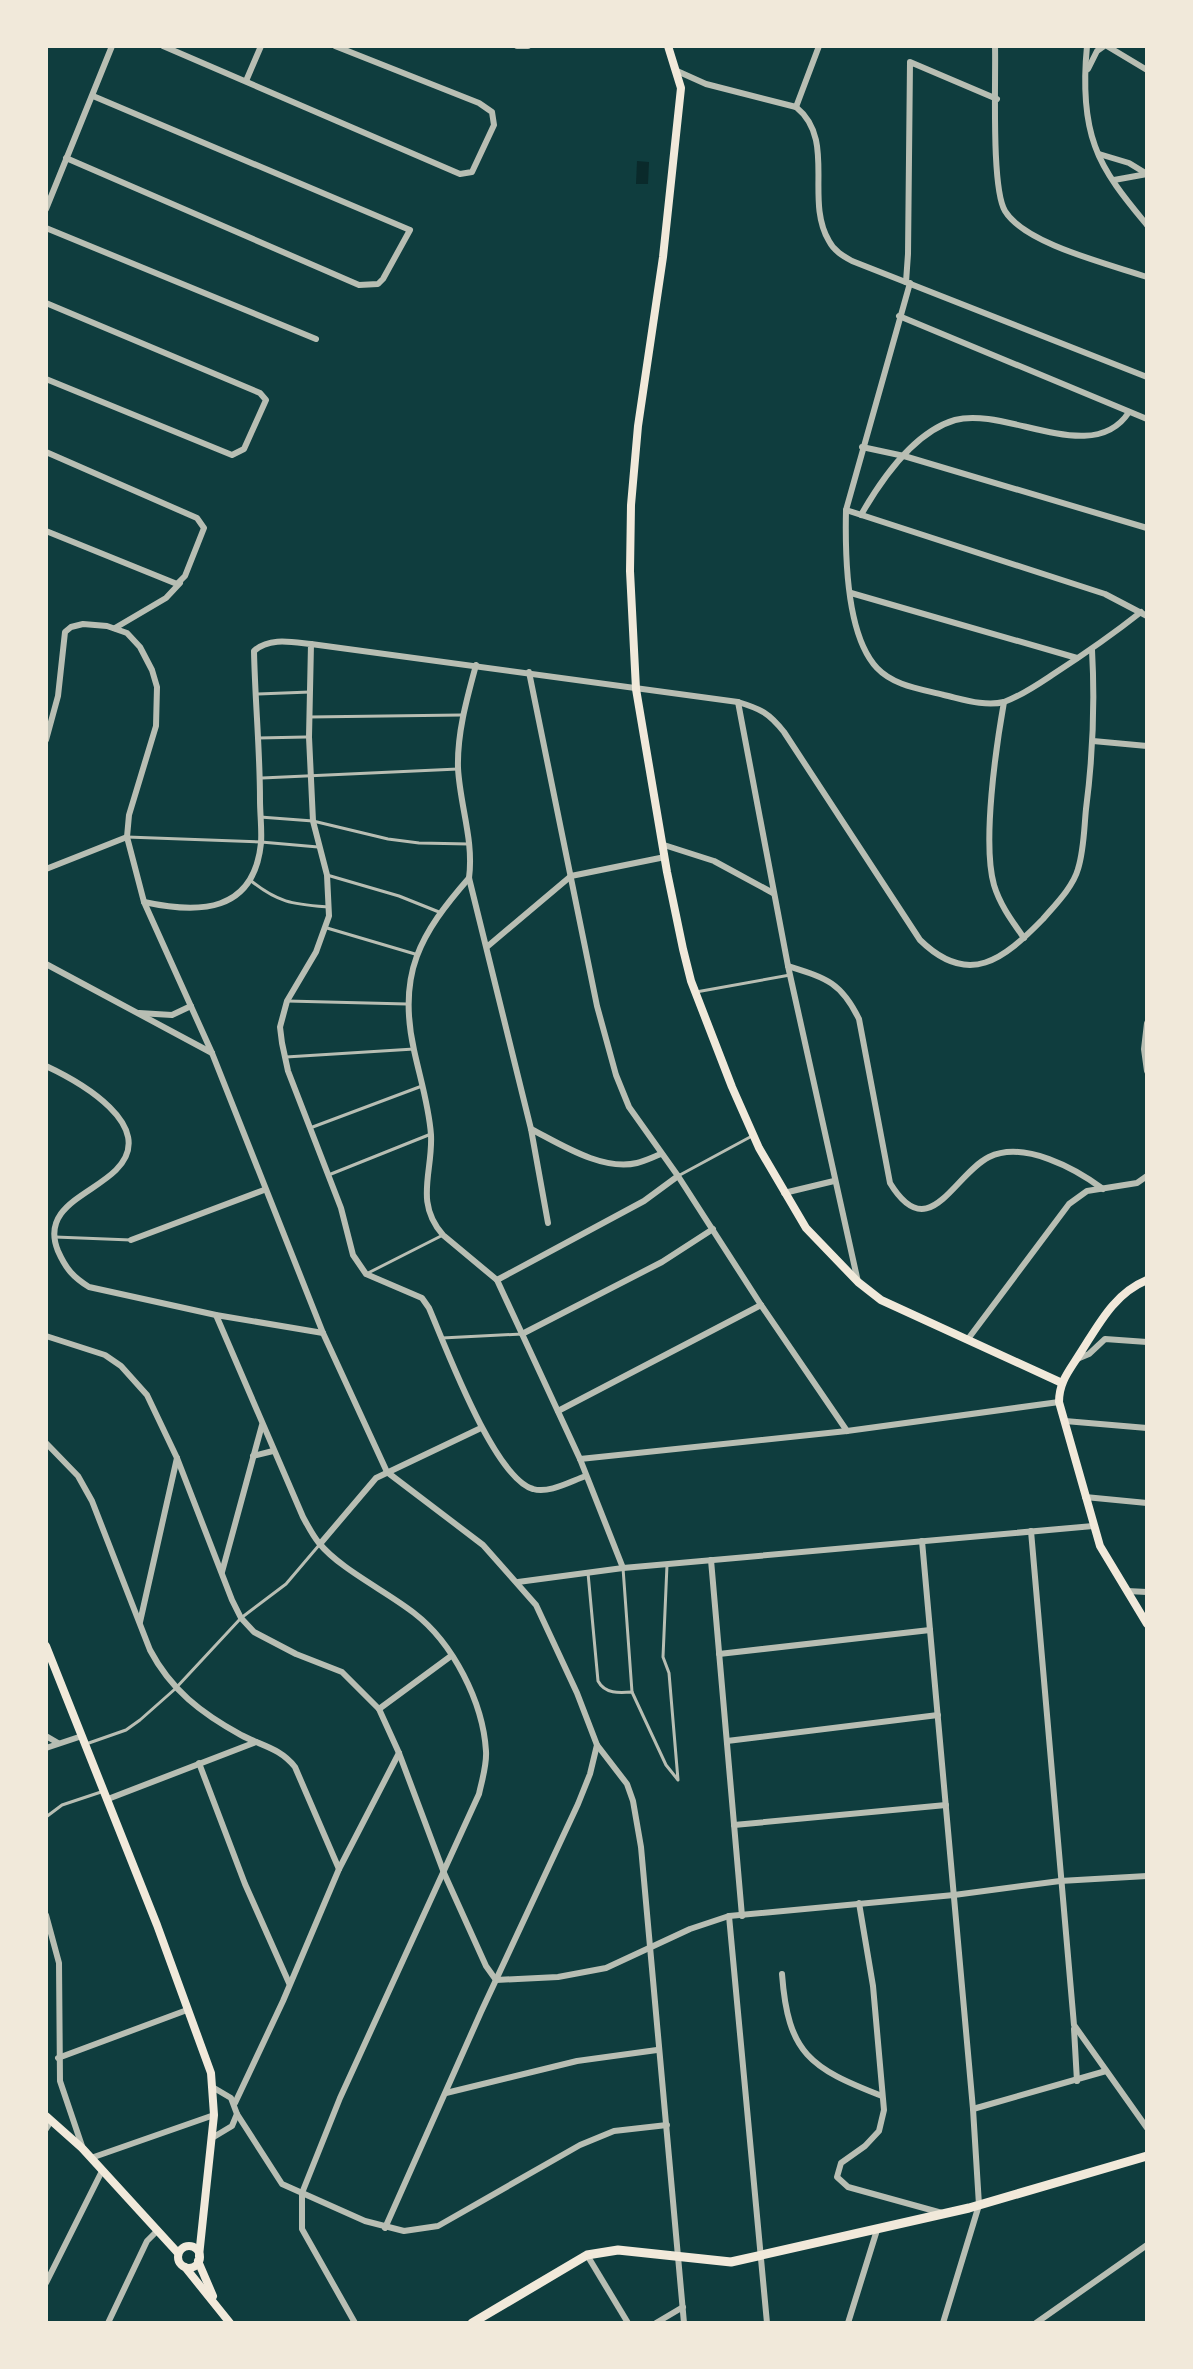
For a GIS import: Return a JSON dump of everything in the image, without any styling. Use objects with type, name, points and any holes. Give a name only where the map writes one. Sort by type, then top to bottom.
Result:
[{"type":"main road","points":[[668,46],[681,88],[663,257],[638,426],[631,505],[630,571],[636,689],[683,949],[696,992],[753,1136],[806,1228],[858,1282],[895,1308],[1062,1383]]},
{"type":"main road","points":[[1147,1280],[1119,1298],[1103,1315],[1070,1367],[1062,1383],[1059,1402],[1100,1546],[1147,1624]]},
{"type":"main road","points":[[46,1646],[157,1925],[211,2073],[214,2115],[199,2258],[191,2267],[185,2267]]},
{"type":"main road","points":[[48,2122],[82,2148],[157,2231],[182,2250],[194,2248],[218,2308]]},
{"type":"main road","points":[[472,2323],[587,2255],[618,2250],[731,2262],[946,2214],[1147,2156]]},
{"type":"main road","points":[[201,2225],[182,2250],[180,2263],[230,2323]]},
{"type":"street","points":[[46,209],[112,46]]},
{"type":"street","points":[[163,46],[460,174],[472,172],[494,125],[492,112],[479,103],[335,46]]},
{"type":"street","points":[[246,81],[261,46]]},
{"type":"street","points":[[796,107],[819,46]]},
{"type":"street","points":[[995,46],[997,184],[1004,210],[1015,223],[1043,241],[1147,277]]},
{"type":"street","points":[[1087,46],[1090,126],[1099,154],[1147,225]]},
{"type":"street","points":[[1086,76],[1097,51],[1106,46],[1147,70]]},
{"type":"street","points":[[846,510],[1105,594],[1144,614],[1092,650],[1004,702],[964,700],[908,686],[890,678],[876,667],[856,624],[845,544],[846,510],[908,283],[910,62],[997,99]]},
{"type":"street","points":[[677,71],[706,84],[796,107],[806,116],[815,130],[821,216],[829,242],[836,251],[852,261],[1147,377]]},
{"type":"street","points":[[66,158],[359,285],[378,284],[383,279],[410,230],[93,96]]},
{"type":"street","points":[[1099,154],[1129,163],[1147,174]]},
{"type":"street","points":[[1114,180],[1147,174]]},
{"type":"street","points":[[46,228],[316,339]]},
{"type":"street","points":[[46,303],[264,395],[265,404],[244,449],[237,455],[225,454],[46,379]]},
{"type":"street","points":[[899,316],[1147,419]]},
{"type":"street","points":[[861,515],[878,487],[904,456],[928,434],[957,420],[998,420],[1054,433],[1094,435],[1122,423],[1129,412]]},
{"type":"street","points":[[862,447],[904,456],[1147,528]]},
{"type":"street","points":[[46,452],[202,521],[204,532],[180,583],[166,598],[114,629]]},
{"type":"street","points":[[46,531],[168,583],[180,583]]},
{"type":"street","points":[[851,593],[1077,658]]},
{"type":"street","points":[[46,740],[58,696],[62,639],[71,627],[83,624],[127,633],[140,647],[157,687],[156,726],[133,801],[127,837],[144,902],[212,1053],[323,1333],[387,1472],[483,1545],[536,1605],[577,1693],[597,1745],[627,1784],[633,1801],[651,1947],[657,2050],[667,2125],[684,2323]]},
{"type":"street","points":[[144,902],[175,909],[208,907],[227,902],[250,880],[261,842],[254,651],[257,647],[277,641],[738,702],[770,715],[920,940],[947,961],[989,962],[1007,953],[1024,938],[1048,913],[1077,873],[1093,741],[1092,650]]},
{"type":"street","points":[[311,644],[309,737],[313,821],[327,875],[329,907],[327,928],[287,1001],[280,1027],[285,1057],[309,1129],[341,1208],[353,1255],[366,1274],[422,1298],[481,1428],[521,1482],[538,1490],[586,1476]]},
{"type":"street","points":[[476,665],[463,715],[458,769],[470,844],[469,878],[531,1129],[548,1223]]},
{"type":"street","points":[[529,672],[597,1006],[616,1075],[629,1107],[847,1431]]},
{"type":"street","points":[[738,702],[788,966],[858,1282]]},
{"type":"street","points":[[1004,702],[996,759],[990,864],[1000,902],[1024,938]]},
{"type":"street","points":[[1093,741],[1147,746]]},
{"type":"street","points":[[46,869],[127,837]]},
{"type":"street","points":[[664,845],[714,861],[774,893]]},
{"type":"street","points":[[488,946],[571,876],[665,857]]},
{"type":"street","points":[[469,878],[439,912],[416,955],[408,1004],[431,1134],[426,1179],[429,1209],[443,1235],[497,1280],[580,1459],[623,1568]]},
{"type":"street","points":[[46,964],[212,1053]]},
{"type":"street","points":[[788,966],[834,982],[852,1004],[859,1019],[890,1183],[906,1204],[917,1209],[932,1207],[943,1201],[967,1174],[990,1157],[1014,1152],[1047,1158],[1086,1176],[1103,1189]]},
{"type":"street","points":[[136,1013],[172,1015],[191,1006]]},
{"type":"street","points":[[1147,1023],[1144,1049],[1147,1071]]},
{"type":"street","points":[[46,1066],[70,1077],[112,1107],[128,1139],[126,1155],[117,1169],[64,1210],[53,1228],[53,1237],[66,1268],[89,1287],[216,1315],[323,1333]]},
{"type":"street","points":[[531,1129],[573,1150],[622,1165],[638,1163],[661,1154]]},
{"type":"street","points":[[497,1280],[644,1201],[678,1176]]},
{"type":"street","points":[[968,1339],[1069,1204],[1087,1191],[1137,1183],[1147,1176]]},
{"type":"street","points":[[784,1193],[834,1181]]},
{"type":"street","points":[[131,1240],[264,1190]]},
{"type":"street","points":[[522,1334],[662,1262],[713,1229]]},
{"type":"street","points":[[558,1411],[761,1305]]},
{"type":"street","points":[[216,1315],[273,1451],[303,1517],[320,1544],[337,1560],[416,1614],[451,1656],[483,1724],[487,1756],[479,1794],[340,2098],[302,2193],[302,2229],[355,2323]]},
{"type":"street","points":[[46,1336],[84,1347],[121,1366],[147,1395],[177,1458],[241,1618],[254,1632],[296,1654],[342,1672],[379,1709],[444,1873],[486,1966],[496,1980]]},
{"type":"street","points":[[1077,1359],[1089,1354],[1105,1339],[1147,1342]]},
{"type":"street","points":[[580,1459],[847,1431],[1059,1402]]},
{"type":"street","points":[[1065,1421],[1147,1428]]},
{"type":"street","points":[[222,1573],[262,1425]]},
{"type":"street","points":[[320,1544],[376,1478],[481,1428]]},
{"type":"street","points":[[46,1443],[78,1476],[92,1501],[150,1650],[175,1689],[238,1733],[281,1752],[295,1767],[339,1869]]},
{"type":"street","points":[[253,1456],[273,1451]]},
{"type":"street","points":[[140,1622],[177,1458]]},
{"type":"street","points":[[1085,1497],[1147,1503]]},
{"type":"street","points":[[518,1582],[623,1568],[1093,1526]]},
{"type":"street","points":[[1031,1531],[1077,2081]]},
{"type":"street","points":[[922,1541],[979,2205],[943,2323]]},
{"type":"street","points":[[711,1560],[742,1916]]},
{"type":"street","points":[[1127,1591],[1147,1592]]},
{"type":"street","points":[[719,1654],[930,1630]]},
{"type":"street","points":[[379,1709],[451,1656]]},
{"type":"street","points":[[727,1741],[938,1715]]},
{"type":"street","points":[[46,1736],[58,1743]]},
{"type":"street","points":[[46,1748],[58,1743],[84,1740]]},
{"type":"street","points":[[106,1795],[256,1742]]},
{"type":"street","points":[[385,2228],[578,1804],[597,1745]]},
{"type":"street","points":[[235,2103],[339,1869],[399,1753]]},
{"type":"street","points":[[199,1763],[245,1884],[289,1983]]},
{"type":"street","points":[[734,1825],[946,1805]]},
{"type":"street","points":[[496,1980],[583,1974],[606,1968],[690,1929],[729,1916],[954,1895],[1060,1881],[1147,1876]]},
{"type":"street","points":[[859,1903],[873,1986],[884,2110],[879,2131],[865,2146],[841,2163],[837,2177],[848,2187],[946,2214]]},
{"type":"street","points":[[46,1915],[59,1963],[58,2058],[63,2092],[82,2148]]},
{"type":"street","points":[[729,1916],[767,2323]]},
{"type":"street","points":[[782,1974],[784,2006],[799,2047],[813,2062],[838,2079],[882,2096]]},
{"type":"street","points":[[58,2058],[187,2010]]},
{"type":"street","points":[[1074,2025],[1147,2128]]},
{"type":"street","points":[[446,2093],[577,2061],[657,2050]]},
{"type":"street","points":[[973,2109],[1106,2071]]},
{"type":"street","points":[[214,2088],[226,2093],[235,2103],[237,2114],[282,2184],[385,2228],[417,2231],[438,2226],[580,2145],[614,2131],[667,2125]]},
{"type":"street","points":[[212,2138],[232,2126],[237,2114]]},
{"type":"street","points":[[91,2158],[214,2115]]},
{"type":"street","points":[[46,2283],[102,2171]]},
{"type":"street","points":[[848,2323],[877,2230]]},
{"type":"street","points":[[108,2323],[147,2241],[157,2231]]},
{"type":"street","points":[[1036,2323],[1147,2245]]},
{"type":"street","points":[[587,2255],[628,2323]]},
{"type":"street","points":[[656,2323],[683,2307]]},
{"type":"lane","points":[[254,694],[310,692]]},
{"type":"lane","points":[[309,717],[463,715]]},
{"type":"lane","points":[[258,738],[309,737]]},
{"type":"lane","points":[[260,778],[458,769]]},
{"type":"lane","points":[[260,817],[313,821],[388,839],[443,845],[470,844]]},
{"type":"lane","points":[[127,837],[261,842],[321,848]]},
{"type":"lane","points":[[327,875],[399,896],[439,912]]},
{"type":"lane","points":[[250,880],[274,898],[288,904],[329,907]]},
{"type":"lane","points":[[327,928],[416,955]]},
{"type":"lane","points":[[696,992],[790,975]]},
{"type":"lane","points":[[287,1001],[408,1004]]},
{"type":"lane","points":[[285,1057],[414,1049]]},
{"type":"lane","points":[[309,1129],[422,1086]]},
{"type":"lane","points":[[327,1175],[431,1134]]},
{"type":"lane","points":[[678,1176],[753,1136]]},
{"type":"lane","points":[[366,1274],[443,1235]]},
{"type":"lane","points":[[53,1237],[131,1240]]},
{"type":"lane","points":[[442,1338],[522,1334]]},
{"type":"lane","points":[[84,1740],[126,1730],[175,1689],[241,1618],[286,1584],[320,1544]]},
{"type":"lane","points":[[623,1568],[632,1692],[666,1765],[678,1780],[680,1773],[669,1673],[663,1657],[667,1564]]},
{"type":"lane","points":[[588,1573],[598,1681],[611,1691],[632,1692]]},
{"type":"lane","points":[[46,1817],[62,1805],[106,1795]]},
{"type":"water","points":[[637,161],[649,162],[648,184],[636,184]]}]
